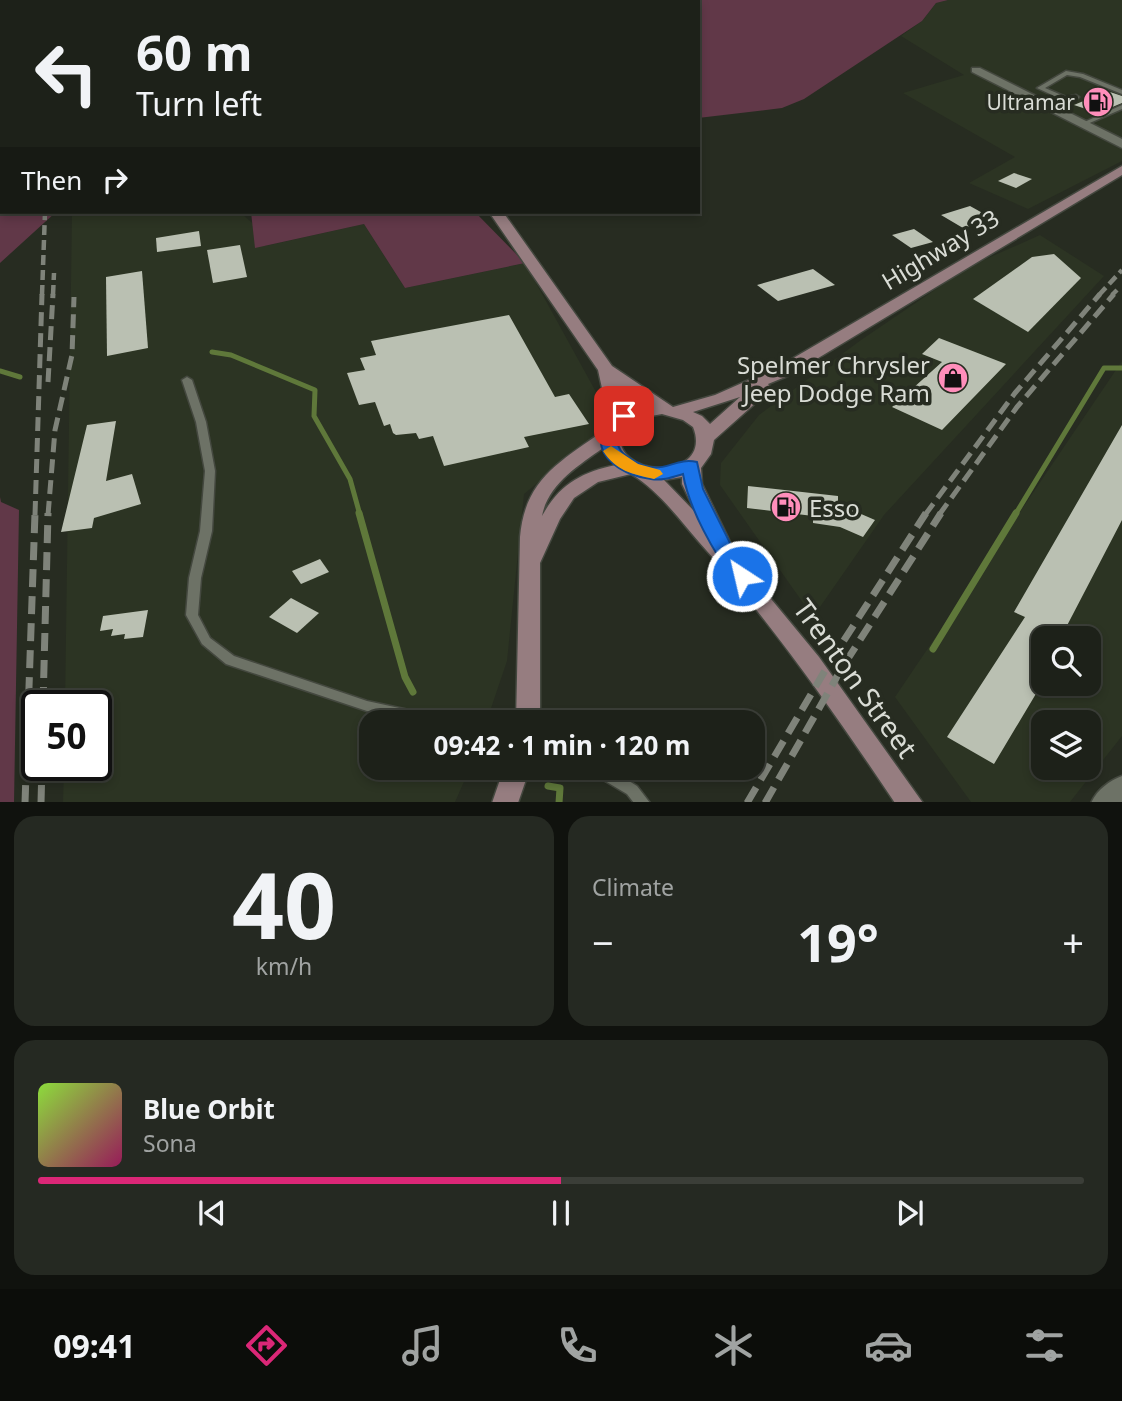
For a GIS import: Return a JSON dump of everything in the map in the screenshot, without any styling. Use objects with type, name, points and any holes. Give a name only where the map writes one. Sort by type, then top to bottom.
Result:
[{"type":"main road","name":"Highway 33","points":[[670,410],[721,399],[784,371],[1122,170]]},
{"type":"main road","points":[[497,214],[606,370],[670,410],[698,421],[705,439],[702,455],[691,466],[669,473],[637,470],[589,479],[569,489],[551,516],[530,566]]},
{"type":"main road","points":[[606,370],[614,428],[609,444],[614,456],[637,470]]},
{"type":"main road","name":"Highway 33","points":[[705,439],[730,413],[784,371]]},
{"type":"main road","points":[[528,710],[531,520],[538,496],[614,428],[638,412],[670,410]]},
{"type":"main road","name":"Trenton Street","points":[[691,466],[692,484],[727,557]]},
{"type":"main road","name":"Trenton Street","points":[[637,470],[660,486],[727,557],[817,670],[908,802]]},
{"type":"main road","points":[[505,802],[513,780]]},
{"type":"street","points":[[976,70],[1122,144]]},
{"type":"street","points":[[1105,802],[1122,788]]},
{"type":"lane","points":[[1076,97],[1065,99],[1040,88],[1066,74],[1081,75],[1122,92]]},
{"type":"lane","points":[[1083,124],[1122,107]]},
{"type":"lane","points":[[187,380],[201,422],[210,471],[206,531],[195,578],[192,615],[206,641],[230,660],[384,710]]},
{"type":"lane","points":[[615,780],[632,790],[642,802]]},
{"type":"shaded area","points":[[700,0],[948,0],[936,3],[922,21],[804,99],[782,108],[700,118]]},
{"type":"shaded area","points":[[948,0],[1122,0],[1122,161],[1028,209],[969,183],[1015,157],[903,93],[964,75],[901,36],[922,21],[936,3]]},
{"type":"shaded area","points":[[0,214],[54,214],[0,263]]},
{"type":"shaded area","points":[[72,214],[242,214],[262,232],[265,246],[364,224],[405,288],[525,263],[601,401],[602,430],[524,494],[507,661],[490,710],[359,710],[359,780],[465,780],[455,802],[63,802],[64,781],[112,781],[112,690],[65,690]]},
{"type":"shaded area","points":[[251,214],[477,214],[525,263],[405,288],[364,224],[255,248]]},
{"type":"shaded area","points":[[1040,235],[1104,276],[884,515],[813,617],[720,485],[721,463],[759,415],[861,340],[970,266]]},
{"type":"shaded area","points":[[1122,361],[1122,736],[1101,763],[1101,710],[1031,710],[1031,780],[1087,780],[1070,802],[971,802],[895,697]]},
{"type":"shaded area","points":[[0,497],[1,502],[19,510],[14,802],[0,802]]},
{"type":"building","name":"Ultramar","points":[[1107,91],[1122,96],[1122,103],[1098,113],[1074,105]]},
{"type":"building","points":[[1014,173],[1032,179],[1016,188],[998,181]]},
{"type":"building","points":[[970,206],[988,216],[985,217],[989,220],[963,228],[941,215]]},
{"type":"building","points":[[914,229],[933,242],[911,248],[892,235]]},
{"type":"building","points":[[199,231],[201,246],[157,252],[156,238]]},
{"type":"building","points":[[240,245],[247,277],[213,283],[207,250]]},
{"type":"building","points":[[1054,254],[1081,278],[1028,332],[973,299],[1032,257]]},
{"type":"building","points":[[813,269],[835,285],[778,301],[757,285]]},
{"type":"building","points":[[142,271],[148,348],[107,356],[106,277]]},
{"type":"building","points":[[509,315],[555,397],[569,394],[589,424],[524,437],[529,447],[444,466],[433,436],[419,439],[416,433],[396,435],[390,424],[384,426],[375,402],[359,405],[347,373],[365,370],[360,358],[376,355],[371,341]]},
{"type":"building","points":[[939,338],[1006,364],[942,430],[892,407],[942,362],[922,354]]},
{"type":"building","points":[[116,421],[106,481],[132,474],[141,504],[94,518],[92,528],[61,532],[87,425]]},
{"type":"building","points":[[1122,425],[1122,520],[1067,626],[1031,626],[1031,696],[1035,696],[994,764],[947,737],[1025,617],[1014,612]]},
{"type":"building","points":[[748,486],[838,496],[838,504],[875,520],[863,537],[840,527],[813,523],[813,516],[747,508]]},
{"type":"building","points":[[320,559],[329,572],[301,584],[292,571]]},
{"type":"building","points":[[291,598],[319,613],[297,633],[269,617]]},
{"type":"building","points":[[148,610],[143,637],[124,639],[125,634],[111,636],[113,629],[100,631],[103,616]]},
{"type":"waterway","points":[[212,352],[231,355],[315,390],[314,416],[350,479],[360,515]]},
{"type":"waterway","points":[[1015,515],[1104,368],[1122,368]]},
{"type":"waterway","points":[[0,371],[20,377]]},
{"type":"waterway","points":[[359,513],[405,677],[413,692]]},
{"type":"waterway","points":[[933,649],[1016,513]]},
{"type":"waterway","points":[[548,786],[560,788],[559,802]]},
{"type":"railway","points":[[42,295],[45,214]]},
{"type":"railway","points":[[1099,295],[1122,270]]},
{"type":"railway","points":[[53,295],[54,273]]},
{"type":"railway","points":[[1112,295],[1117,290]]},
{"type":"railway","points":[[35,515],[42,294]]},
{"type":"railway","points":[[48,382],[53,294]]},
{"type":"railway","points":[[925,515],[1015,393],[1100,294]]},
{"type":"railway","points":[[939,515],[1017,407],[1114,294]]},
{"type":"railway","points":[[48,515],[55,430],[72,355],[74,297]]},
{"type":"railway","points":[[25,802],[35,513]]},
{"type":"railway","points":[[43,690],[48,513]]},
{"type":"railway","points":[[748,802],[830,662],[926,513]]},
{"type":"railway","points":[[766,802],[842,668],[941,513]]},
{"type":"railway","points":[[41,802],[42,781]]},
{"type":"slow traffic","points":[[611,451],[621,462],[632,468],[654,474]]},
{"type":"place","name":"Ultramar","points":[[1098,102]]},
{"type":"place","name":"Spelmer Chrysler Jeep Dodge Ram","points":[[953,378]]},
{"type":"place","name":"Esso","points":[[786,507]]},
{"type":"route","points":[[624,416],[610,434],[609,444],[614,456],[632,468],[651,474],[669,473],[691,466],[690,475],[694,489],[727,557],[742,576]]}]
